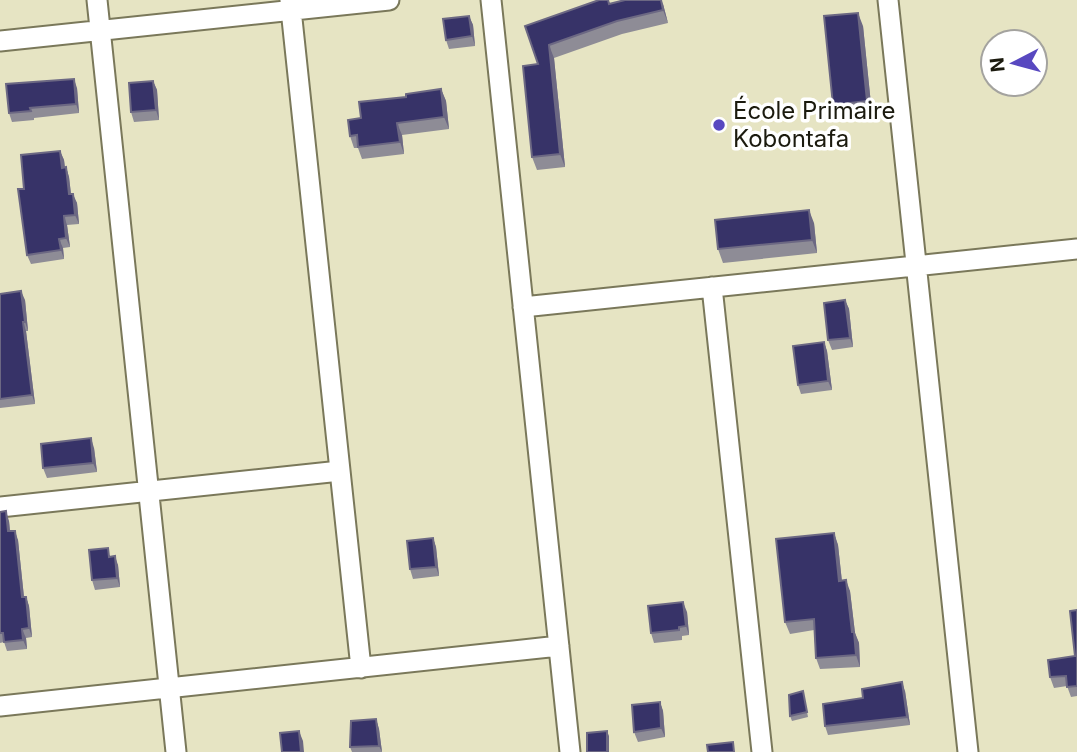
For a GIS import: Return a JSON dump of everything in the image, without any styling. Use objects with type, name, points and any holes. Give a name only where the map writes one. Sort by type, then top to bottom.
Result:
[{"type":"street","points":[[97,0],[176,752]]},
{"type":"street","points":[[0,41],[291,5],[389,0]]},
{"type":"street","points":[[491,0],[570,752]]},
{"type":"street","points":[[888,0],[968,752]]},
{"type":"street","points":[[291,5],[361,668]]},
{"type":"street","points":[[523,307],[1077,248]]},
{"type":"street","points":[[712,287],[762,752]]},
{"type":"street","points":[[0,507],[340,471]]},
{"type":"street","points":[[0,706],[559,646]]},
{"type":"building","points":[[599,0],[608,0],[609,4],[625,0],[661,0],[663,10],[617,21],[549,45],[560,154],[532,157],[523,66],[538,64],[525,26]]},
{"type":"building","points":[[858,13],[867,101],[833,105],[824,16]]},
{"type":"building","points":[[469,16],[472,36],[446,40],[443,19]]},
{"type":"building","points":[[74,79],[76,104],[30,108],[31,111],[9,113],[6,84]]},
{"type":"building","points":[[153,81],[156,110],[131,112],[129,83]]},
{"type":"building","points":[[441,89],[444,117],[397,123],[400,142],[358,147],[357,135],[350,136],[348,120],[361,118],[359,102],[406,97],[406,94]]},
{"type":"building","points":[[60,151],[62,168],[66,167],[69,194],[73,194],[75,215],[64,216],[66,238],[59,239],[61,250],[27,255],[18,189],[24,189],[21,155]]},
{"type":"building","points":[[809,210],[812,240],[718,249],[715,220]]},
{"type":"building","points":[[21,291],[32,395],[0,399],[0,294]]},
{"type":"building","points":[[845,300],[850,338],[828,340],[824,303]]},
{"type":"building","points":[[824,342],[828,381],[798,385],[793,346]]},
{"type":"building","points":[[91,438],[93,463],[43,468],[41,444]]},
{"type":"building","points":[[6,511],[8,531],[15,531],[22,597],[26,597],[29,628],[22,629],[23,640],[4,642],[3,633],[0,633],[0,512]]},
{"type":"building","points":[[834,533],[839,581],[846,580],[856,655],[816,658],[814,619],[785,622],[776,539]]},
{"type":"building","points":[[433,538],[436,567],[410,569],[407,541]]},
{"type":"building","points":[[108,548],[109,557],[115,556],[117,578],[92,580],[89,550]]},
{"type":"building","points":[[683,602],[686,626],[679,627],[679,630],[651,633],[648,606]]},
{"type":"building","points":[[1077,610],[1077,686],[1067,687],[1066,676],[1050,677],[1048,660],[1075,656],[1070,611]]},
{"type":"building","points":[[902,682],[907,717],[825,726],[823,704],[863,698],[862,689]]},
{"type":"building","points":[[803,691],[807,712],[790,716],[789,695]]},
{"type":"building","points":[[660,702],[661,728],[634,732],[632,705]]},
{"type":"building","points":[[376,719],[379,746],[350,747],[351,721]]},
{"type":"building","points":[[299,731],[301,752],[282,752],[280,733]]},
{"type":"building","points":[[607,731],[607,752],[587,752],[587,733]]},
{"type":"building","points":[[733,742],[734,752],[708,752],[707,745]]},
{"type":"place","name":"École Primaire Kobontafa","points":[[719,125]]}]
